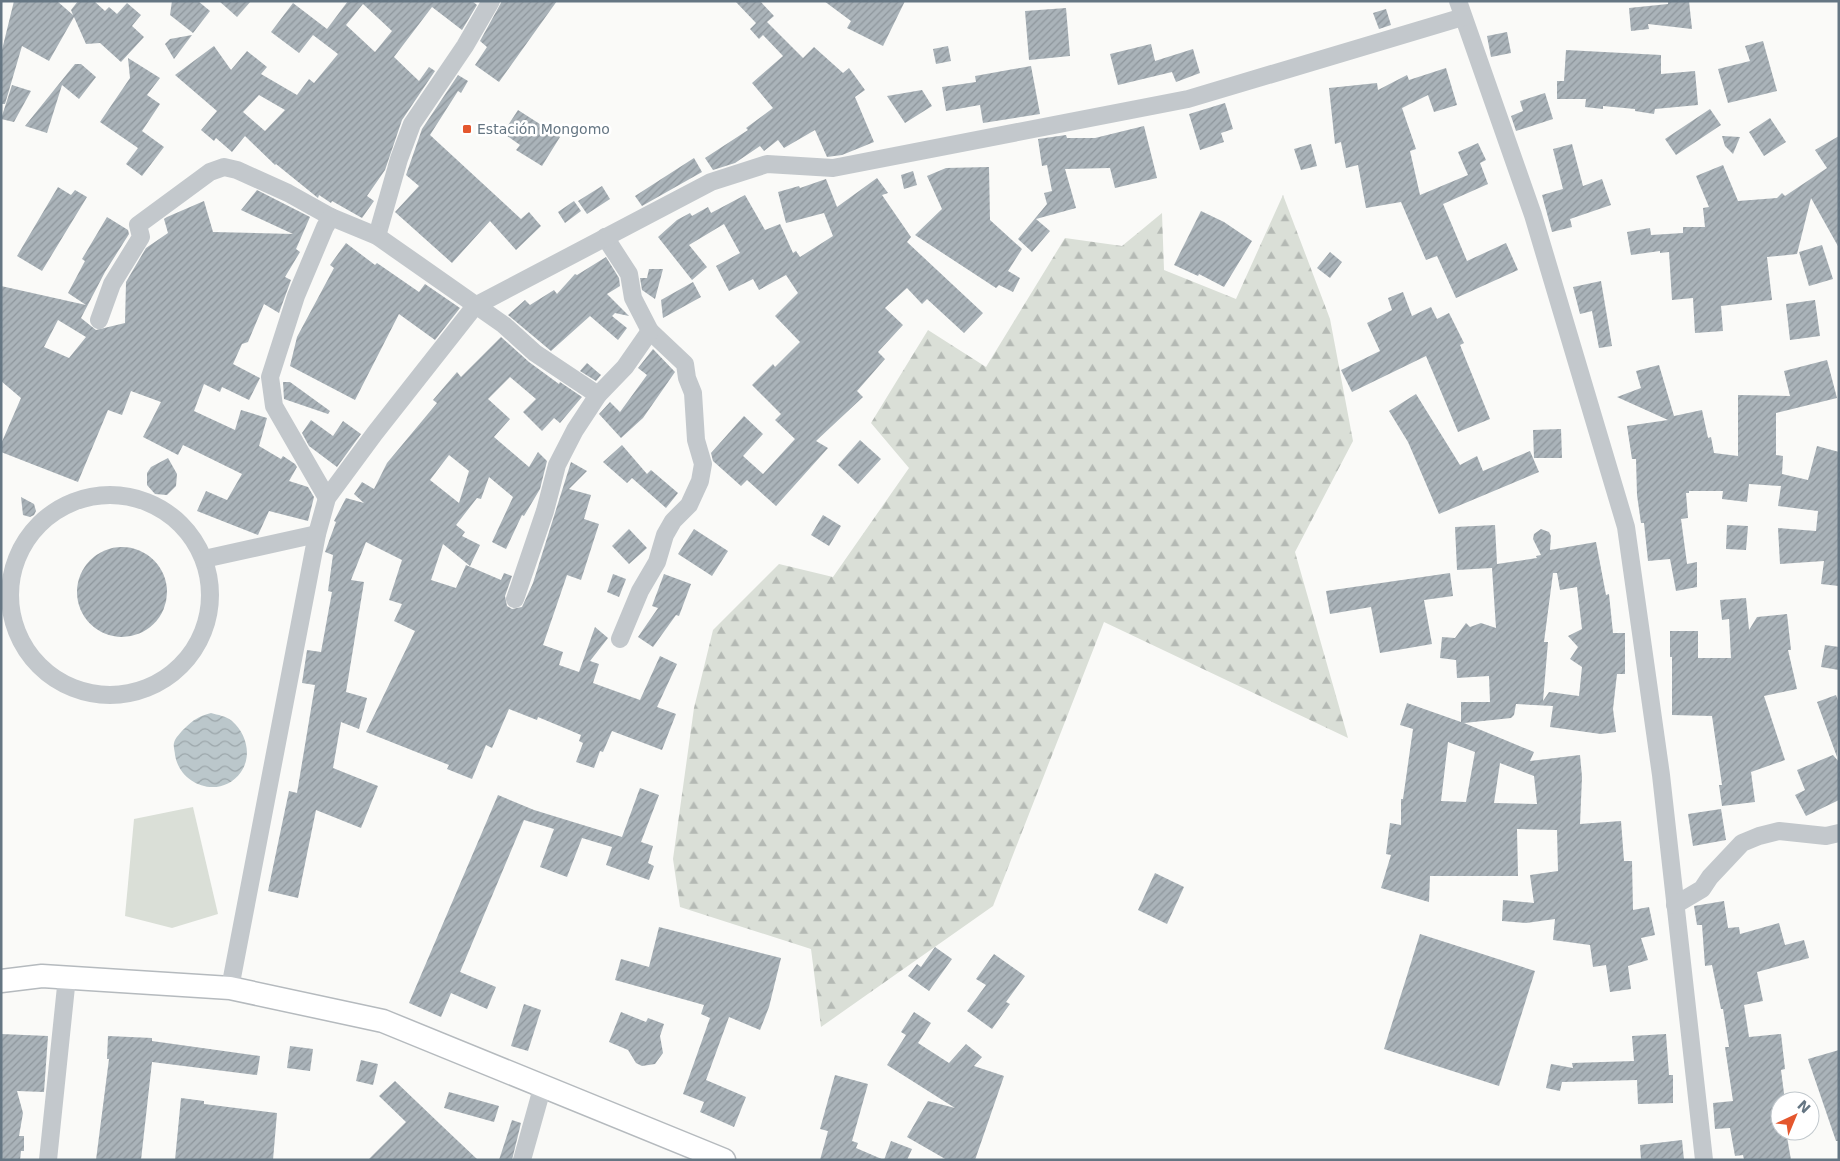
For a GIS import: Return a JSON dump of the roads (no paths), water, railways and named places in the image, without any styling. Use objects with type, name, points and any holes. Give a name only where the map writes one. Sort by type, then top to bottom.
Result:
[{"type":"main road","points":[[1,969],[42,976],[230,988],[384,1021],[724,1160]]},
{"type":"main road","points":[[1,980],[42,976]]},
{"type":"street","points":[[377,236],[398,159],[412,124],[465,46],[491,1]]},
{"type":"street","points":[[230,988],[317,534],[327,498],[474,306],[711,182],[767,164],[833,168],[1188,99],[1461,9],[1533,215],[1626,527],[1661,774],[1704,1160]]},
{"type":"street","points":[[99,320],[112,284],[141,237],[138,225],[210,172],[224,167],[237,170],[288,193],[332,217],[377,236],[474,306],[504,325],[535,353],[598,395]]},
{"type":"street","points":[[327,498],[274,406],[270,377],[296,296],[325,227],[332,217]]},
{"type":"street","points":[[605,237],[629,274],[633,298],[650,331],[685,364],[693,393],[696,440],[703,464],[700,481],[688,505],[673,521],[665,535],[657,562],[640,591],[620,639]]},
{"type":"street","points":[[515,600],[545,511],[557,465],[575,430],[598,395],[625,367],[650,331]]},
{"type":"street","points":[[130,496],[154,504],[181,524],[192,537],[204,559],[210,586],[210,613],[201,639],[180,668],[166,679],[141,691],[114,696],[87,693],[62,683],[40,667],[23,645],[5,592],[19,552],[38,524],[57,509],[80,498],[130,496]]},
{"type":"street","points":[[204,559],[317,534]]},
{"type":"street","points":[[1675,905],[1702,889],[1710,877],[1742,843],[1779,831],[1826,836],[1839,833]]},
{"type":"street","points":[[48,1160],[67,977]]},
{"type":"street","points":[[522,1160],[543,1086]]},
{"type":"water","points":[[211,713],[227,718],[237,726],[244,739],[247,752],[244,766],[233,781],[223,786],[213,787],[202,786],[185,775],[178,766],[174,746],[177,737],[188,725],[200,717]]},
{"type":"place","name":"Estación Mongomo","points":[[467,129]]}]
